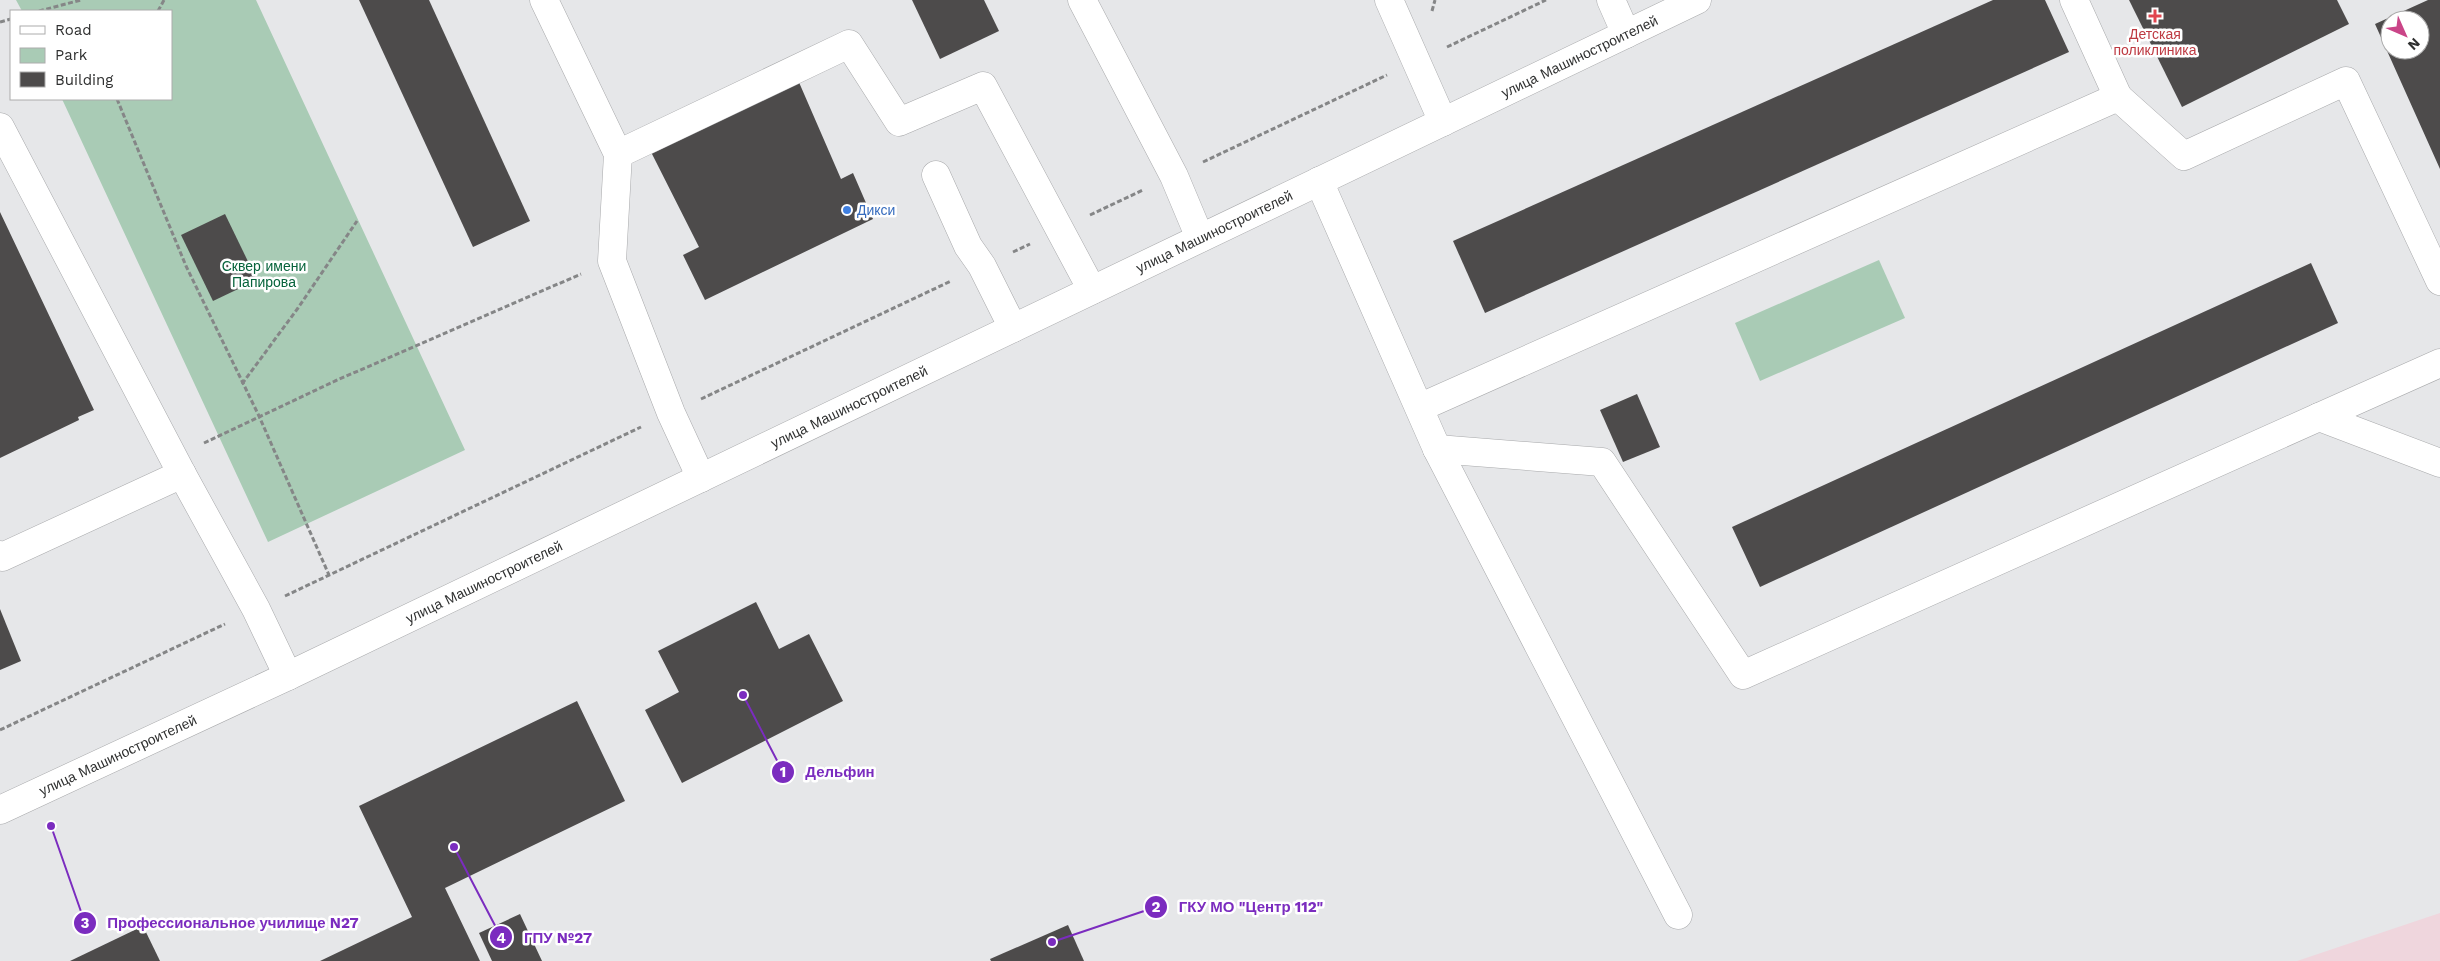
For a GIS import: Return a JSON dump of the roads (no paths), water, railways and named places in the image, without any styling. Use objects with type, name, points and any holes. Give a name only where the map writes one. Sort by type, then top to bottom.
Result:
[{"type":"street","points":[[544,0],[618,154],[612,261],[671,413],[701,478]]},
{"type":"street","points":[[1082,0],[1174,176],[1200,238]]},
{"type":"street","points":[[1389,0],[1443,122]]},
{"type":"street","points":[[1611,0],[1626,34]]},
{"type":"street","name":"улица Машиностроителей","points":[[0,810],[288,676],[1697,0]]},
{"type":"street","points":[[2074,0],[2118,97],[2184,156],[2346,80],[2440,281]]},
{"type":"street","points":[[618,154],[849,44],[899,122],[983,86],[1092,290]]},
{"type":"street","points":[[1421,408],[2118,97]]},
{"type":"street","points":[[0,127],[256,609],[288,676]]},
{"type":"street","points":[[936,175],[968,246],[982,266],[1014,328]]},
{"type":"street","points":[[1319,181],[1421,408],[1437,449],[1678,915]]},
{"type":"street","points":[[1437,449],[1602,462],[1744,675],[2440,363]]},
{"type":"street","points":[[2319,417],[2440,463]]},
{"type":"street","points":[[0,556],[2,557],[178,465]]},
{"type":"place","name":"Детская поликлиника","points":[[2155,16]]},
{"type":"place","name":"Дикси","points":[[847,210]]},
{"type":"place","name":"Дельфин","points":[[743,695]]},
{"type":"place","name":"Профессиональное училище N27","points":[[51,826]]},
{"type":"place","name":"ГПУ №27","points":[[454,847]]},
{"type":"place","name":"ГКУ МО \"Центр 112\"","points":[[1052,942]]},
{"type":"park label","name":"Сквер имени Папирова","points":[[264,274]]}]
